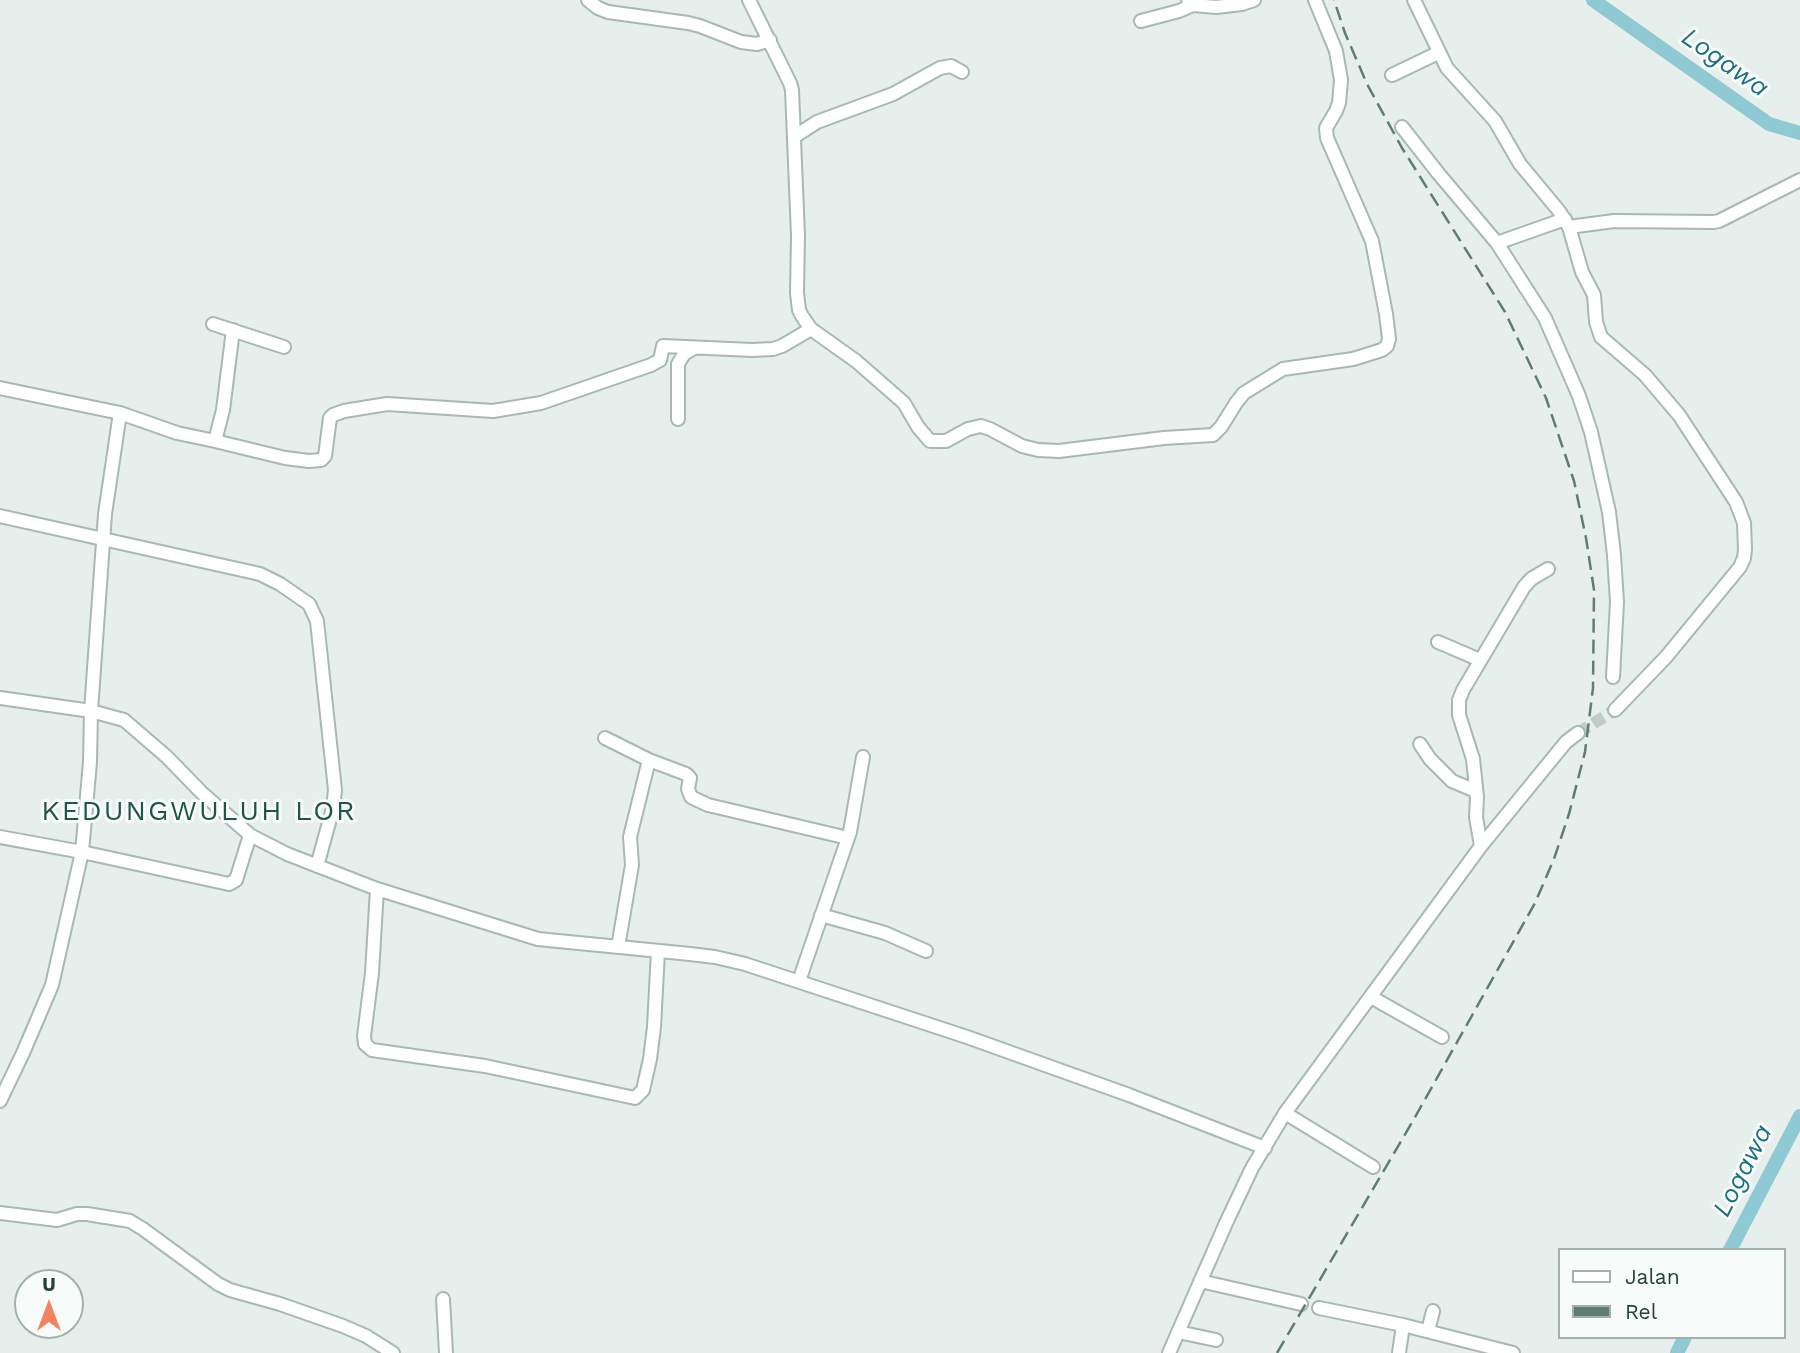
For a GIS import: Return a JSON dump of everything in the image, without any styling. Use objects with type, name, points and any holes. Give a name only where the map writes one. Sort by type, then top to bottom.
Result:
[{"type":"street","points":[[588,0],[608,12],[688,23],[741,42],[757,44],[770,40]]},
{"type":"street","points":[[749,0],[790,83],[793,100],[798,236],[797,302],[802,316],[811,329],[856,361],[897,396],[930,441],[946,442],[968,429],[981,426],[1022,446],[1047,450],[1213,435],[1244,393],[1283,369],[1353,359],[1387,346],[1389,339],[1386,314],[1372,241],[1325,132],[1336,111],[1341,80],[1336,51],[1315,0]]},
{"type":"street","points":[[1141,21],[1179,11],[1191,2],[1216,7],[1254,0]]},
{"type":"street","points":[[1413,0],[1438,52],[1455,78],[1495,121],[1520,164],[1567,223],[1582,272],[1594,295],[1596,322],[1601,337],[1645,375],[1679,415],[1736,502],[1742,516],[1745,554],[1740,566],[1665,657],[1615,710]]},
{"type":"street","points":[[1392,75],[1438,52]]},
{"type":"street","points":[[794,138],[817,122],[893,94],[940,68],[951,66],[962,72]]},
{"type":"street","points":[[1402,127],[1497,243],[1545,318],[1579,396],[1600,470],[1615,559],[1617,602],[1613,677]]},
{"type":"street","points":[[1497,243],[1567,223],[1719,221],[1800,180]]},
{"type":"street","points":[[213,324],[284,347]]},
{"type":"street","points":[[0,388],[120,413],[177,433],[285,458],[315,461],[325,456],[330,418],[337,413],[387,404],[492,411],[541,403],[651,365],[660,360],[663,346],[773,349],[811,329]]},
{"type":"street","points":[[215,441],[223,410],[233,330]]},
{"type":"street","points":[[677,419],[678,364],[684,354],[694,347]]},
{"type":"street","points":[[0,1101],[52,985],[82,852],[103,538],[120,413]]},
{"type":"street","points":[[0,516],[260,574],[309,604],[317,621],[335,790],[333,808],[317,866]]},
{"type":"street","points":[[1481,846],[1476,817],[1474,758],[1458,707],[1460,695],[1524,587],[1531,579],[1548,569]]},
{"type":"street","points":[[1437,642],[1480,660]]},
{"type":"street","points":[[0,698],[91,711],[124,720],[250,835],[287,854],[377,889],[538,939],[658,950],[735,961],[967,1037],[1265,1147]]},
{"type":"street","points":[[1170,1353],[1252,1168],[1285,1113],[1481,846],[1566,742],[1578,733]]},
{"type":"street","points":[[605,738],[649,760],[686,774],[690,778],[688,789],[691,797],[708,805],[848,838]]},
{"type":"street","points":[[1420,744],[1452,781],[1476,791]]},
{"type":"street","points":[[799,981],[848,838],[863,757]]},
{"type":"street","points":[[618,947],[632,866],[630,837],[649,760]]},
{"type":"street","points":[[0,837],[229,884],[236,880],[250,835]]},
{"type":"street","points":[[377,889],[372,973],[364,1036],[365,1044],[372,1050],[485,1066],[635,1098],[643,1090],[650,1059],[658,950]]},
{"type":"street","points":[[821,915],[885,933],[926,950]]},
{"type":"street","points":[[1371,998],[1442,1037]]},
{"type":"street","points":[[1285,1113],[1373,1167]]},
{"type":"street","points":[[0,1213],[57,1220],[76,1214],[87,1214],[130,1221],[218,1284],[343,1326],[366,1336],[393,1353]]},
{"type":"street","points":[[1200,1281],[1301,1304]]},
{"type":"street","points":[[443,1299],[446,1353]]},
{"type":"street","points":[[1319,1308],[1403,1325],[1513,1353]]},
{"type":"street","points":[[1428,1331],[1433,1311]]},
{"type":"street","points":[[1399,1353],[1403,1325]]},
{"type":"street","points":[[1178,1332],[1216,1339]]},
{"type":"waterway","name":"Logawa","points":[[1593,0],[1769,124],[1800,133]]},
{"type":"waterway","name":"Logawa","points":[[1731,1248],[1800,1116]]},
{"type":"waterway","name":"Logawa","points":[[1677,1353],[1684,1339]]},
{"type":"tunnel","points":[[1578,733],[1615,710]]},
{"type":"railway","points":[[1277,1353],[1414,1119],[1535,903],[1569,814],[1585,752],[1593,688],[1594,590],[1586,538],[1574,481],[1546,398],[1505,312],[1402,148],[1367,84],[1334,0]]},
{"type":"district","name":"KEDUNGWULUH LOR","points":[[199,812]]}]
